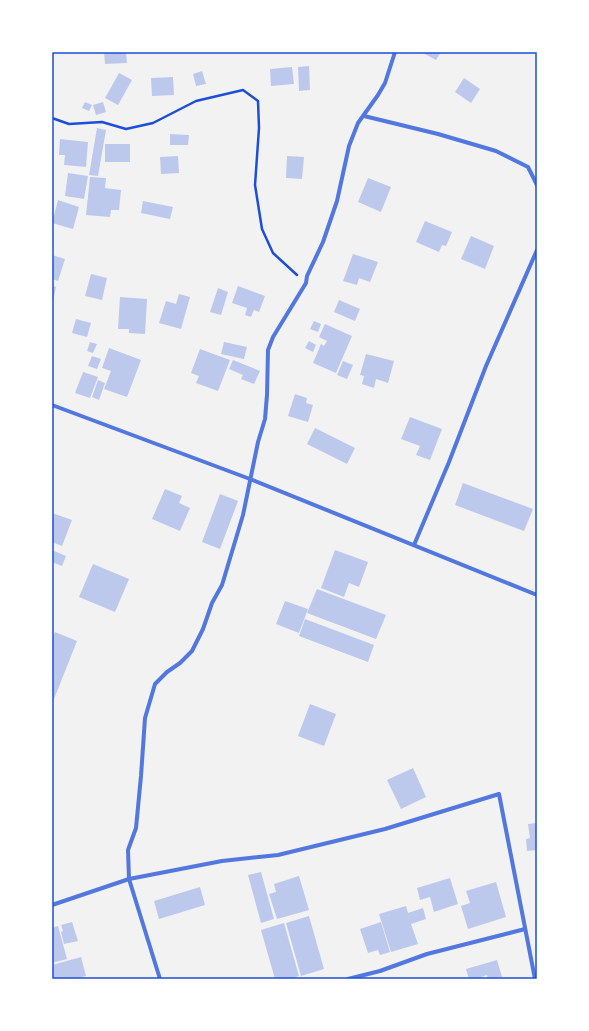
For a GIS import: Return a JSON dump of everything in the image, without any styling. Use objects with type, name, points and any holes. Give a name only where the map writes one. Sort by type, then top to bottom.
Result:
[{"type":"street","points":[[160,979],[129,879],[128,850],[136,828],[145,718],[149,702],[155,684],[192,651],[203,630],[212,603],[222,585],[243,515],[250,479],[265,419],[268,350],[273,337],[306,284],[307,276],[323,242],[337,201],[348,146],[358,123],[385,83],[395,52]]},
{"type":"street","points":[[364,116],[438,134],[496,151],[528,167],[537,185]]},
{"type":"street","points":[[414,545],[449,462],[486,366],[537,250]]},
{"type":"street","points":[[52,405],[250,479],[537,595]]},
{"type":"street","points":[[52,904],[129,879],[222,862],[278,855],[385,829],[499,794],[535,979]]},
{"type":"street","points":[[348,979],[380,971],[427,954],[525,929]]},
{"type":"path","points":[[52,118],[69,124],[102,122],[126,129],[153,123],[196,101],[243,90],[258,101],[259,128],[256,185],[262,229],[273,254],[306,284]]},
{"type":"building","points":[[104,52],[126,52],[127,63],[105,64]]},
{"type":"building","points":[[421,52],[441,52],[436,60]]},
{"type":"building","points":[[309,66],[310,90],[299,91],[298,67]]},
{"type":"building","points":[[292,67],[294,84],[271,86],[270,69]]},
{"type":"building","points":[[202,71],[206,84],[196,86],[193,74]]},
{"type":"building","points":[[119,73],[132,80],[118,105],[105,98]]},
{"type":"building","points":[[173,77],[174,95],[152,96],[151,78]]},
{"type":"building","points":[[464,78],[480,89],[471,103],[455,92]]},
{"type":"building","points":[[85,102],[92,105],[89,111],[82,108]]},
{"type":"building","points":[[103,102],[106,112],[96,115],[93,105]]},
{"type":"building","points":[[97,128],[106,130],[98,176],[89,175]]},
{"type":"building","points":[[170,134],[189,135],[188,145],[170,145]]},
{"type":"building","points":[[60,139],[88,142],[86,167],[64,165],[65,155],[59,155]]},
{"type":"building","points":[[105,144],[130,144],[130,162],[105,162]]},
{"type":"building","points":[[178,156],[179,173],[161,174],[160,157]]},
{"type":"building","points":[[287,156],[304,157],[302,179],[286,178]]},
{"type":"building","points":[[68,173],[88,176],[84,199],[65,196]]},
{"type":"building","points":[[90,177],[106,178],[105,188],[121,190],[119,210],[111,210],[110,217],[86,215]]},
{"type":"building","points":[[368,178],[391,187],[381,212],[358,202]]},
{"type":"building","points":[[58,200],[79,207],[73,229],[52,223]]},
{"type":"building","points":[[143,201],[173,207],[170,219],[141,213]]},
{"type":"building","points":[[425,221],[452,232],[446,246],[442,245],[439,252],[416,242]]},
{"type":"building","points":[[471,236],[494,246],[485,269],[461,259]]},
{"type":"building","points":[[353,254],[378,262],[370,282],[359,278],[357,285],[343,281]]},
{"type":"building","points":[[52,255],[65,259],[58,281],[52,279]]},
{"type":"building","points":[[91,274],[107,278],[102,300],[85,296]]},
{"type":"building","points":[[52,286],[56,287],[53,301],[52,301]]},
{"type":"building","points":[[238,286],[265,296],[259,312],[254,310],[251,317],[245,315],[247,308],[232,303]]},
{"type":"building","points":[[218,288],[228,292],[221,315],[210,312]]},
{"type":"building","points":[[179,294],[190,297],[181,329],[159,323],[166,301],[176,304]]},
{"type":"building","points":[[120,297],[147,299],[145,334],[129,333],[129,329],[118,329]]},
{"type":"building","points":[[339,300],[360,309],[355,321],[334,312]]},
{"type":"building","points":[[76,319],[91,323],[87,337],[72,333]]},
{"type":"building","points":[[314,321],[321,324],[318,332],[310,329]]},
{"type":"building","points":[[325,324],[352,336],[336,373],[313,363],[321,344],[324,346],[327,341],[319,337]]},
{"type":"building","points":[[309,341],[316,345],[313,352],[305,348]]},
{"type":"building","points":[[90,342],[97,344],[93,353],[87,351]]},
{"type":"building","points":[[224,342],[247,347],[244,359],[221,354]]},
{"type":"building","points":[[109,348],[141,360],[127,397],[104,389],[111,371],[102,368]]},
{"type":"building","points":[[200,349],[230,360],[218,391],[196,383],[199,376],[191,373]]},
{"type":"building","points":[[366,354],[394,361],[388,383],[376,379],[374,388],[362,384],[364,376],[360,375]]},
{"type":"building","points":[[92,356],[101,359],[97,369],[88,366]]},
{"type":"building","points":[[233,360],[260,371],[254,384],[241,379],[243,375],[229,369]]},
{"type":"building","points":[[343,361],[353,365],[347,379],[337,375]]},
{"type":"building","points":[[83,372],[98,377],[90,398],[75,393]]},
{"type":"building","points":[[98,380],[105,383],[99,400],[92,397]]},
{"type":"building","points":[[295,394],[307,398],[306,403],[313,405],[308,422],[288,416]]},
{"type":"building","points":[[410,417],[442,429],[430,460],[416,455],[420,446],[401,439]]},
{"type":"building","points":[[315,428],[355,448],[347,464],[307,444]]},
{"type":"building","points":[[463,483],[533,509],[524,531],[455,505]]},
{"type":"building","points":[[165,489],[182,496],[179,503],[190,508],[180,531],[152,519]]},
{"type":"building","points":[[220,494],[238,501],[220,549],[202,542]]},
{"type":"building","points":[[52,513],[72,520],[62,546],[52,542]]},
{"type":"building","points":[[52,550],[66,556],[62,566],[52,562]]},
{"type":"building","points":[[335,550],[368,562],[359,587],[349,583],[344,597],[321,588]]},
{"type":"building","points":[[93,564],[129,579],[115,612],[79,597]]},
{"type":"building","points":[[317,589],[386,615],[376,639],[307,613]]},
{"type":"building","points":[[285,601],[308,609],[299,633],[276,624]]},
{"type":"building","points":[[305,619],[374,645],[368,662],[299,636]]},
{"type":"building","points":[[55,632],[77,641],[52,704],[52,639]]},
{"type":"building","points":[[310,704],[336,714],[324,746],[298,736]]},
{"type":"building","points":[[413,768],[426,797],[401,809],[387,780]]},
{"type":"building","points":[[537,823],[537,850],[527,851],[526,839],[530,838],[528,824]]},
{"type":"building","points":[[261,872],[274,919],[261,923],[248,875]]},
{"type":"building","points":[[299,876],[309,910],[277,919],[269,894],[276,892],[274,884]]},
{"type":"building","points":[[450,878],[458,904],[434,912],[430,897],[420,900],[417,888]]},
{"type":"building","points":[[496,882],[506,917],[468,929],[461,906],[470,903],[466,891]]},
{"type":"building","points":[[200,887],[205,905],[159,919],[154,901]]},
{"type":"building","points":[[406,906],[408,913],[423,908],[426,919],[411,924],[418,944],[391,952],[379,914]]},
{"type":"building","points":[[309,916],[324,969],[301,976],[286,923]]},
{"type":"building","points":[[72,922],[78,941],[64,944],[61,925]]},
{"type":"building","points":[[381,922],[390,952],[380,955],[378,950],[368,953],[360,929]]},
{"type":"building","points":[[284,923],[299,976],[290,979],[275,979],[261,930]]},
{"type":"building","points":[[58,926],[67,959],[52,963],[52,928]]},
{"type":"building","points":[[81,957],[86,976],[74,979],[52,979],[52,965]]},
{"type":"building","points":[[497,960],[502,977],[488,979],[487,975],[481,977],[482,979],[469,979],[466,969]]}]
